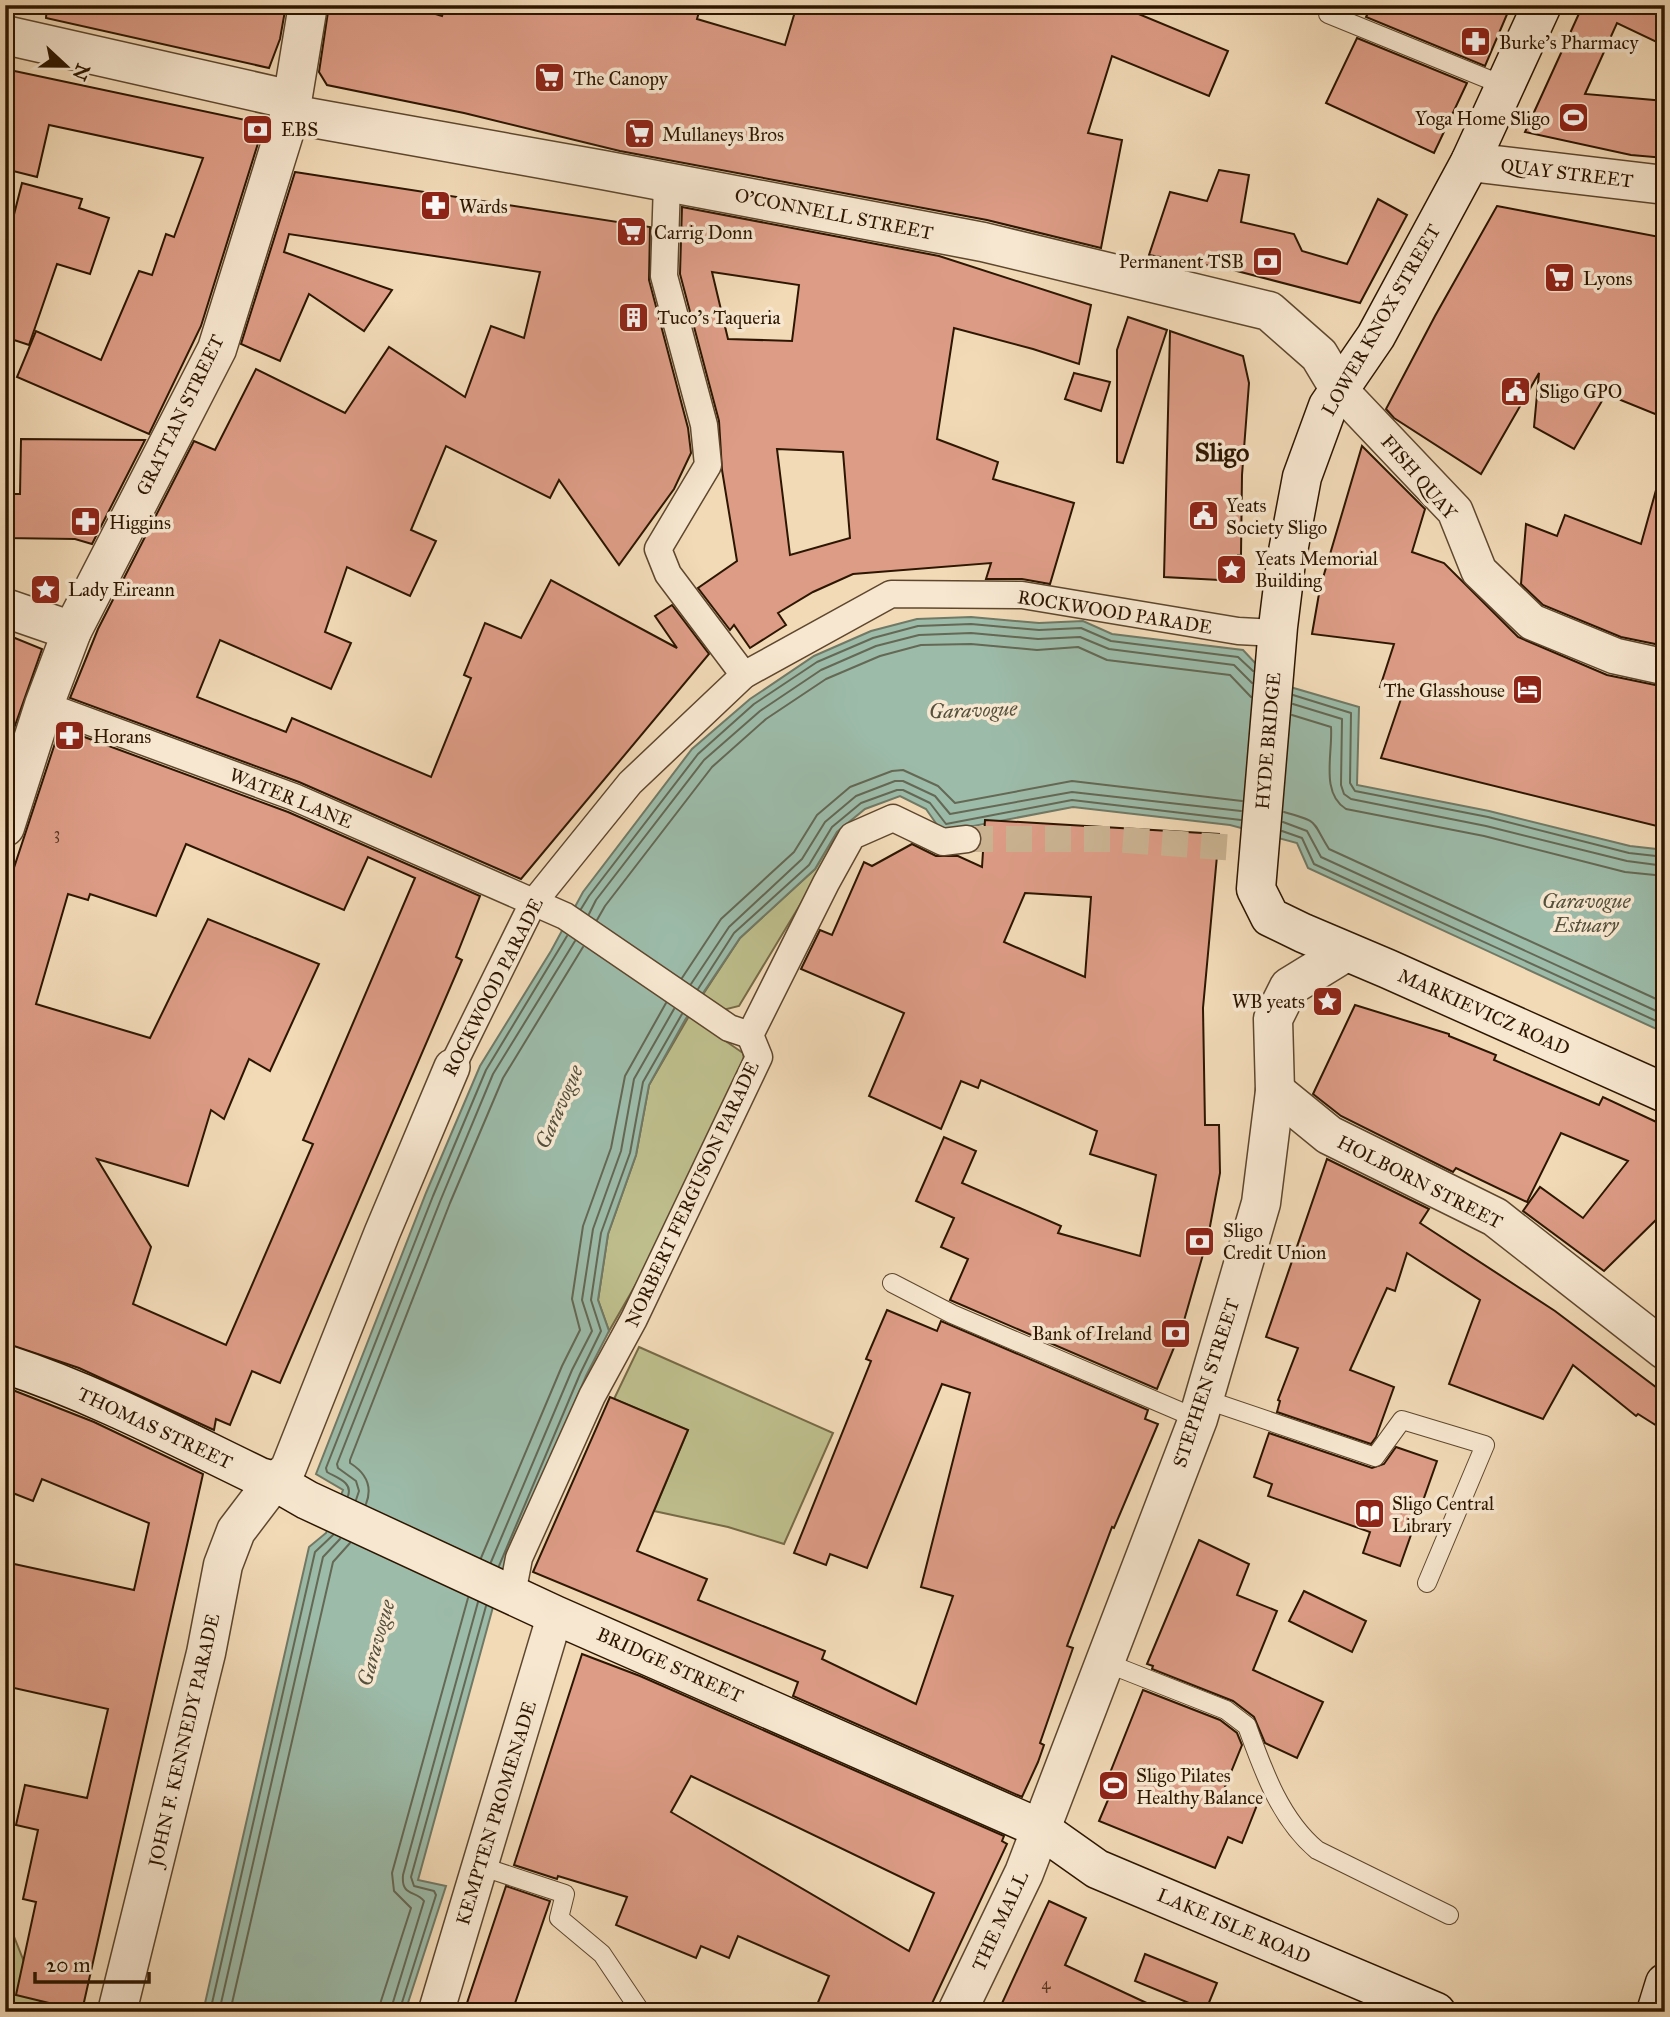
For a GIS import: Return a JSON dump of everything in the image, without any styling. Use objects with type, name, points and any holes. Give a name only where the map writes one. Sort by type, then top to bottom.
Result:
[{"type":"street","name":"GRATTAN STREET","points":[[5,827],[44,705],[72,631],[217,349],[291,107],[308,5]]},
{"type":"street","name":"LOWER KNOX STREET","points":[[1277,641],[1286,562],[1300,484],[1328,406],[1376,336],[1470,162],[1542,5]]},
{"type":"street","name":"O'CONNELL STREET","points":[[5,35],[291,107],[667,183],[983,242],[1269,311],[1319,355],[1340,390]]},
{"type":"street","name":"QUAY STREET","points":[[1470,162],[1665,184]]},
{"type":"street","points":[[667,183],[664,276],[704,425],[708,465],[659,549],[668,574],[744,675]]},
{"type":"street","name":"FISH QUAY","points":[[1340,390],[1455,511],[1479,571],[1532,622],[1615,656],[1665,667]]},
{"type":"street","name":"ROCKWOOD PARADE","points":[[288,1489],[288,1469],[382,1233],[452,1067],[533,903],[630,783],[744,675],[891,594],[1021,595],[1238,631],[1277,641]]},
{"type":"street","points":[[5,608],[72,631]]},
{"type":"street","name":"HYDE BRIDGE","points":[[1277,641],[1252,845],[1256,889],[1270,917],[1303,933]]},
{"type":"street","name":"WATER LANE","points":[[44,705],[294,797],[565,916],[739,1031]]},
{"type":"street","name":"NORBERT FERGUSON PARADE","points":[[509,1592],[519,1558],[592,1396],[634,1319],[759,1057],[739,1031],[852,836],[893,818],[943,842],[967,839]]},
{"type":"street","name":"MARKIEVICZ ROAD","points":[[1303,933],[1665,1093]]},
{"type":"street","name":"STEPHEN STREET","points":[[1039,1828],[1201,1409],[1261,1203],[1275,1091],[1273,1019],[1289,987],[1346,952]]},
{"type":"street","name":"HOLBORN STREET","points":[[1275,1091],[1329,1135],[1495,1217],[1665,1350]]},
{"type":"street","name":"THOMAS STREET","points":[[5,1364],[46,1377],[288,1489]]},
{"type":"street","name":"BRIDGE STREET","points":[[288,1489],[555,1615],[1039,1828]]},
{"type":"street","name":"JOHN F. KENNEDY PARADE","points":[[117,2012],[206,1653],[223,1564],[236,1531],[288,1489]]},
{"type":"street","name":"KEMPTEN PROMENADE","points":[[436,2012],[555,1615]]},
{"type":"street","name":"THE MALL","points":[[957,2012],[1024,1873],[1039,1828]]},
{"type":"street","name":"LAKE ISLE ROAD","points":[[1039,1828],[1097,1869],[1436,2012]]},
{"type":"street","points":[[1656,2012],[1665,1983]]},
{"type":"lane","points":[[1328,14],[1505,86]]},
{"type":"lane","points":[[892,1283],[952,1314],[1201,1409],[1375,1457],[1402,1420],[1485,1445],[1427,1583]]},
{"type":"lane","points":[[1104,1662],[1226,1710],[1241,1720],[1247,1726],[1264,1773],[1300,1836],[1317,1850],[1449,1915]]},
{"type":"lane","points":[[480,1866],[565,1894],[559,1918],[602,1954],[641,2012]]},
{"type":"green space","points":[[837,832],[821,870],[739,1006],[723,1010],[700,999],[740,938],[815,869]]},
{"type":"green space","points":[[689,1016],[743,1053],[745,1066],[654,1253],[609,1331],[598,1300],[608,1234],[636,1155],[649,1085]]},
{"type":"green space","points":[[639,1347],[833,1433],[784,1544],[728,1527],[654,1511],[688,1430],[614,1399]]},
{"type":"green space","points":[[5,1914],[44,2012],[5,2012]]},
{"type":"water","points":[[971,617],[1039,623],[1083,621],[1112,634],[1243,650],[1273,682],[1359,707],[1357,785],[1489,811],[1630,846],[1665,850],[1665,1033],[1308,868],[1297,843],[1230,825],[1073,807],[942,832],[926,809],[900,796],[865,809],[837,832],[815,869],[740,938],[685,1020],[649,1085],[636,1155],[608,1234],[598,1300],[609,1331],[586,1376],[505,1568],[493,1607],[418,1880],[446,1886],[405,2012],[203,2012],[309,1547],[326,1533],[343,1490],[316,1474],[426,1193],[480,1066],[551,951],[583,892],[692,749],[750,699],[814,656],[871,631],[917,619]]},
{"type":"building","points":[[47,5],[286,5],[280,39],[269,68],[46,18]]},
{"type":"building","points":[[329,5],[406,5],[442,16],[446,5],[701,5],[697,19],[785,45],[797,5],[1117,5],[1228,51],[1209,96],[1112,56],[1088,133],[1122,140],[1101,248],[987,220],[620,151],[464,113],[327,85],[319,72]]},
{"type":"building","points":[[1372,5],[1511,5],[1485,66],[1366,17]]},
{"type":"building","points":[[1577,5],[1665,5],[1665,46],[1617,23],[1585,94],[1665,101],[1665,158],[1631,155],[1525,132],[1582,7]]},
{"type":"building","points":[[1357,38],[1467,83],[1434,153],[1326,103]]},
{"type":"building","points":[[5,69],[264,124],[201,326],[149,434],[17,377],[36,331],[101,360],[139,271],[152,275],[166,234],[174,237],[203,158],[49,125],[37,177],[5,169]]},
{"type":"building","points":[[1219,170],[1249,175],[1241,222],[1294,234],[1302,251],[1347,264],[1378,199],[1407,215],[1360,303],[1233,270],[1149,255],[1170,192],[1207,201]]},
{"type":"building","points":[[295,172],[650,227],[649,280],[688,428],[691,453],[674,489],[619,565],[559,480],[550,498],[446,446],[411,530],[436,541],[410,596],[347,567],[325,632],[351,643],[331,689],[220,640],[197,697],[286,732],[292,718],[431,777],[471,678],[464,675],[485,623],[521,638],[551,580],[677,648],[655,616],[672,605],[709,654],[521,879],[299,782],[70,698],[98,629],[194,441],[215,450],[256,369],[345,413],[389,347],[465,397],[491,326],[524,338],[540,272],[289,234],[284,252],[392,290],[364,331],[309,294],[280,361],[241,344]]},
{"type":"building","points":[[22,183],[82,199],[79,208],[109,218],[90,274],[57,264],[29,345],[5,337],[5,250]]},
{"type":"building","name":"Lyons","points":[[1497,206],[1665,238],[1665,418],[1606,394],[1574,449],[1534,427],[1539,373],[1481,474],[1394,418],[1386,409]]},
{"type":"building","points":[[682,207],[939,256],[1091,305],[1079,364],[954,328],[937,439],[998,462],[993,479],[1074,503],[1050,584],[1022,579],[986,579],[991,563],[853,574],[813,592],[778,613],[786,625],[750,648],[734,625],[730,630],[698,588],[737,561],[722,470],[719,421],[680,274]],"holes":[[[712,272],[799,285],[792,341],[728,339]],[[777,449],[843,452],[850,538],[790,555]]]},
{"type":"building","points":[[1128,317],[1167,330],[1123,463],[1117,462],[1117,350]]},
{"type":"building","points":[[1170,331],[1243,356],[1249,383],[1238,581],[1164,577]]},
{"type":"building","points":[[1074,373],[1110,382],[1101,411],[1065,399]]},
{"type":"building","points":[[21,439],[145,440],[92,544],[75,539],[5,538],[5,494],[20,494]]},
{"type":"building","name":"The Glasshouse","points":[[1362,446],[1425,509],[1412,552],[1444,563],[1518,637],[1607,675],[1665,687],[1665,828],[1381,758],[1403,693],[1380,687],[1394,644],[1312,634],[1320,588]]},
{"type":"building","points":[[1656,490],[1665,491],[1665,646],[1621,637],[1543,605],[1521,584],[1526,524],[1557,536],[1565,515],[1641,544]]},
{"type":"building","points":[[5,634],[42,649],[5,754]]},
{"type":"building","points":[[60,728],[288,812],[480,896],[456,957],[462,960],[280,1383],[252,1371],[230,1425],[216,1419],[214,1430],[79,1368],[5,1343],[5,895]],"holes":[[[186,844],[344,910],[368,857],[415,878],[303,1140],[313,1144],[226,1345],[133,1304],[151,1247],[97,1159],[188,1186],[211,1110],[224,1119],[249,1059],[270,1071],[319,964],[208,919],[150,1038],[36,1004],[68,894],[88,900],[90,894],[156,916]]]},
{"type":"building","points":[[985,820],[1219,834],[1203,1008],[1205,1125],[1219,1125],[1220,1173],[1208,1237],[1177,1345],[1157,1389],[950,1300],[968,1259],[941,1247],[954,1218],[916,1201],[944,1137],[976,1151],[962,1183],[1061,1226],[1058,1233],[1140,1256],[1156,1175],[1090,1154],[1097,1131],[981,1080],[978,1088],[961,1081],[941,1129],[869,1096],[904,1013],[801,969],[820,930],[832,935],[864,862],[872,866],[912,844],[936,856],[958,856],[982,867]],"holes":[[[1025,893],[1091,897],[1085,977],[1004,942]]]},
{"type":"building","points":[[1355,1005],[1449,1034],[1496,1055],[1494,1060],[1599,1105],[1603,1097],[1665,1126],[1665,1211],[1604,1271],[1523,1211],[1540,1187],[1583,1218],[1628,1161],[1561,1133],[1527,1202],[1456,1168],[1453,1172],[1341,1116],[1313,1094]]},
{"type":"building","points":[[1327,1159],[1429,1209],[1420,1223],[1555,1311],[1665,1394],[1665,1431],[1638,1414],[1636,1416],[1573,1365],[1543,1419],[1449,1384],[1480,1300],[1407,1253],[1395,1291],[1387,1288],[1350,1370],[1394,1387],[1371,1444],[1277,1412],[1278,1400],[1298,1348],[1266,1337]]},
{"type":"building","points":[[887,1310],[937,1331],[941,1321],[1148,1410],[1145,1419],[1158,1424],[1114,1528],[1112,1527],[1067,1646],[1073,1648],[1040,1743],[1044,1745],[1022,1797],[793,1696],[798,1682],[533,1572],[610,1397],[688,1430],[637,1551],[707,1579],[698,1600],[825,1651],[822,1659],[916,1704],[953,1596],[921,1587],[970,1393],[942,1384],[867,1568],[830,1554],[826,1565],[794,1553],[871,1361],[866,1359]]},
{"type":"building","points":[[5,1387],[94,1422],[203,1474],[82,2011],[16,1995],[36,1902],[23,1899],[38,1830],[16,1825],[25,1785],[87,1798],[108,1709],[5,1686],[5,1562],[134,1590],[149,1523],[42,1479],[33,1501],[5,1490]]},
{"type":"building","name":"Sligo Central Library","points":[[1269,1433],[1372,1468],[1384,1464],[1396,1447],[1437,1461],[1400,1566],[1363,1553],[1370,1532],[1268,1496],[1272,1484],[1254,1477]]},
{"type":"building","points":[[1199,1540],[1249,1564],[1237,1595],[1277,1611],[1253,1670],[1323,1702],[1297,1758],[1265,1743],[1254,1717],[1233,1701],[1152,1669],[1153,1666],[1147,1664]]},
{"type":"building","points":[[1304,1591],[1366,1621],[1352,1652],[1289,1621]]},
{"type":"building","points":[[582,1654],[640,1676],[1004,1836],[1002,1841],[1007,1844],[928,2012],[814,2012],[829,1976],[738,1936],[729,1958],[701,1946],[696,1958],[616,1925],[627,1897],[514,1865]],"holes":[[[691,1776],[934,1893],[909,1951],[671,1812]]]},
{"type":"building","points":[[1143,1690],[1220,1720],[1237,1733],[1242,1745],[1223,1792],[1257,1805],[1242,1843],[1228,1837],[1215,1868],[1099,1821],[1116,1781],[1108,1778]]},
{"type":"building","points":[[506,1886],[550,1901],[512,2012],[464,2012]]},
{"type":"building","points":[[1049,1901],[1086,1918],[1065,1965],[1166,2012],[998,2012]]},
{"type":"building","points":[[1145,1954],[1217,1983],[1206,2010],[1135,1981]]},
{"type":"tunnel","points":[[967,839],[1111,839],[1237,848]]},
{"type":"place","name":"Burke's Pharmacy","points":[[1476,42]]},
{"type":"place","name":"The Canopy","points":[[550,78]]},
{"type":"place","name":"Yoga Home Sligo","points":[[1573,118]]},
{"type":"place","name":"EBS","points":[[258,129]]},
{"type":"place","name":"Mullaneys Bros","points":[[639,134]]},
{"type":"place","name":"Wards","points":[[436,206]]},
{"type":"place","name":"Carrig Donn","points":[[631,232]]},
{"type":"place","name":"Permanent TSB","points":[[1267,261]]},
{"type":"place","name":"Lyons","points":[[1560,278]]},
{"type":"place","name":"Tuco's Taqueria","points":[[634,317]]},
{"type":"place","name":"Sligo GPO","points":[[1516,391]]},
{"type":"place","name":"Yeats Society Sligo","points":[[1203,516]]},
{"type":"place","name":"Higgins","points":[[86,522]]},
{"type":"place","name":"Yeats Memorial Building","points":[[1232,569]]},
{"type":"place","name":"Lady Eireann","points":[[45,589]]},
{"type":"place","name":"The Glasshouse","points":[[1528,690]]},
{"type":"place","name":"Horans","points":[[70,736]]},
{"type":"place","name":"WB yeats","points":[[1328,1001]]},
{"type":"place","name":"Sligo Credit Union","points":[[1200,1241]]},
{"type":"place","name":"Bank of Ireland","points":[[1175,1333]]},
{"type":"place","name":"Sligo Central Library","points":[[1369,1514]]},
{"type":"place","name":"Sligo Pilates Healthy Balance","points":[[1113,1786]]},
{"type":"district","name":"Sligo","points":[[1222,452]]},
{"type":"water label","name":"Garavogue","points":[[973,710]]},
{"type":"water label","name":"Garavogue Estuary","points":[[1586,913]]},
{"type":"water label","name":"Garavogue","points":[[559,1107]]},
{"type":"water label","name":"Garavogue","points":[[376,1643]]}]
